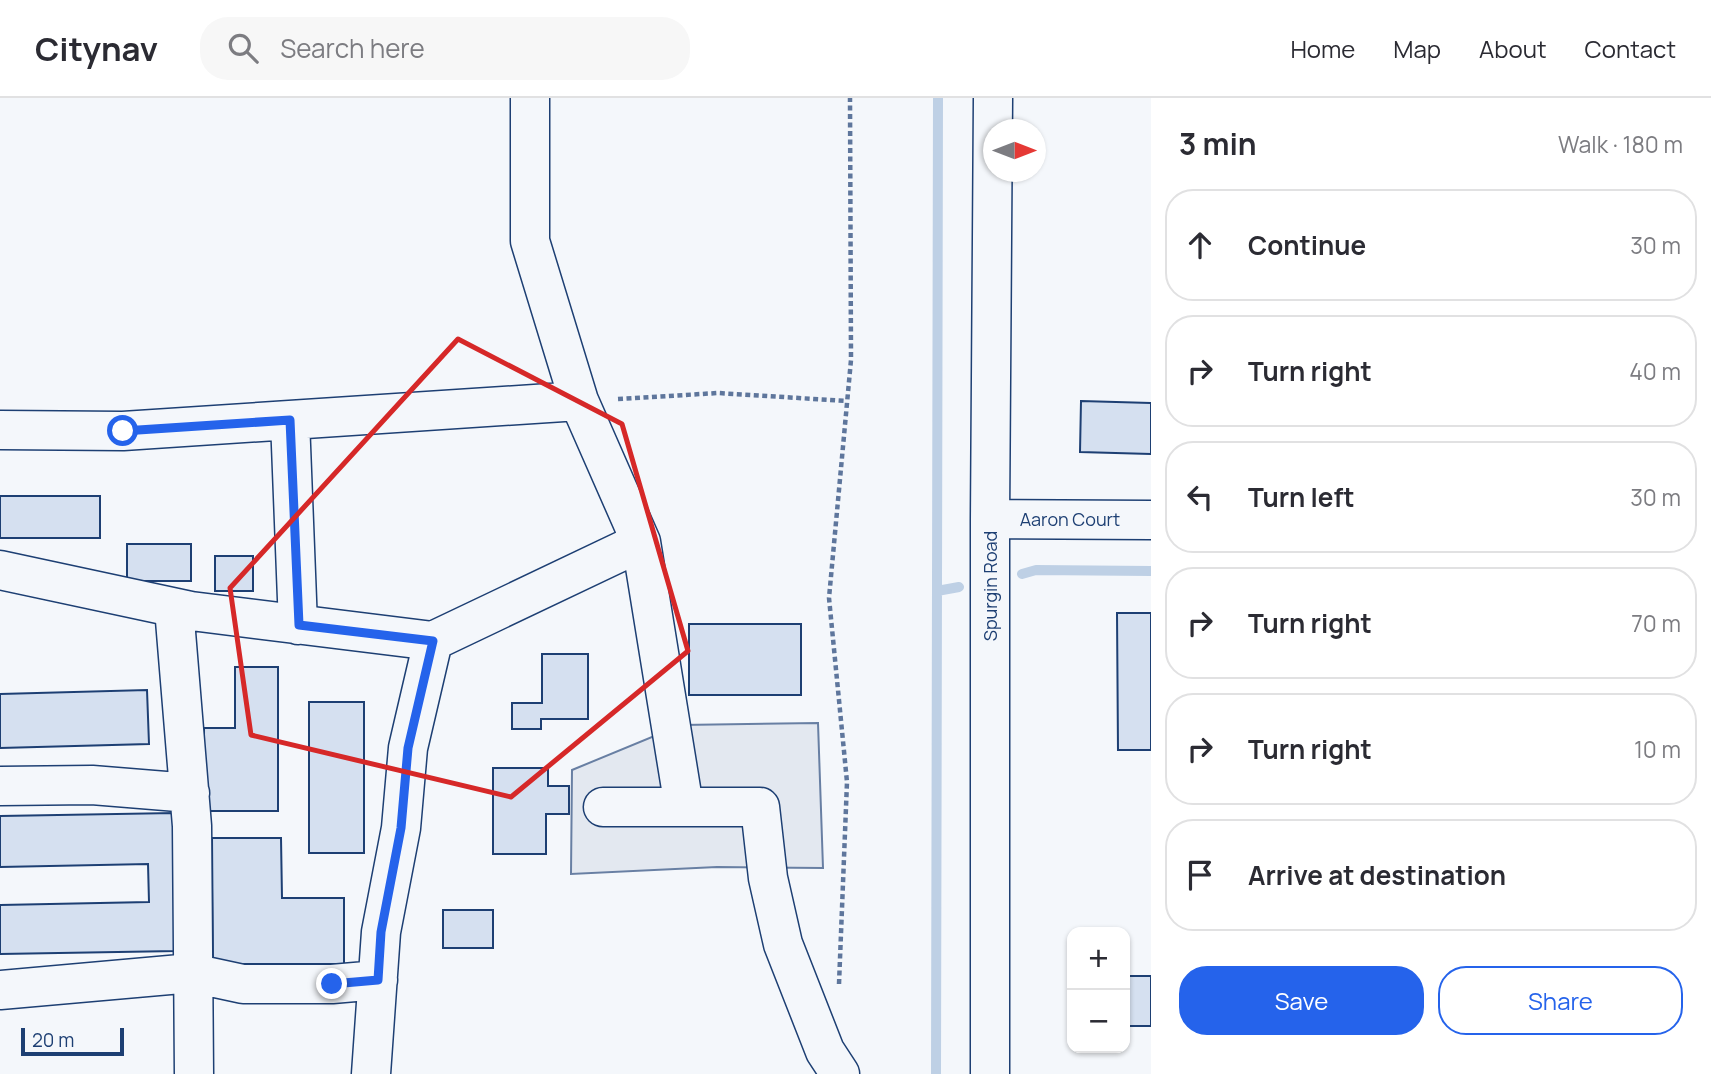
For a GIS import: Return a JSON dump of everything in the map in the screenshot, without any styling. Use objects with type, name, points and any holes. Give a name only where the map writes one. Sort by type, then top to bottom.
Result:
[{"type":"street","points":[[530,98],[530,241],[579,401],[641,542],[684,807]]},
{"type":"street","name":"Spurgin Road","points":[[989,1074],[989,519],[993,98]]},
{"type":"street","points":[[0,430],[123,431],[579,401]]},
{"type":"street","points":[[290,420],[299,625]]},
{"type":"street","name":"Aaron Court","points":[[989,519],[1151,520]]},
{"type":"street","points":[[0,570],[174,608],[433,641],[641,542]]},
{"type":"street","points":[[174,608],[192,826],[194,1074]]},
{"type":"street","points":[[371,1074],[381,932],[401,828],[408,748],[433,641]]},
{"type":"street","points":[[0,786],[93,785],[190,793]]},
{"type":"street","points":[[603,807],[760,807],[768,878],[783,944],[825,1051],[839,1074]]},
{"type":"street","points":[[0,990],[192,973],[243,984],[332,984],[378,980]]},
{"type":"path","points":[[839,997],[847,782],[829,598],[851,360],[850,98]]},
{"type":"path","points":[[579,401],[718,393],[847,401]]},
{"type":"highlighted area","points":[[458,339],[622,424],[688,651],[511,797],[251,735],[230,588]]},
{"type":"shaded area","points":[[818,723],[823,868],[717,867],[571,874],[572,770],[681,725]]},
{"type":"building","points":[[1081,401],[1151,403],[1151,454],[1080,452]]},
{"type":"building","points":[[0,496],[100,496],[100,538],[0,538]]},
{"type":"building","points":[[127,544],[191,544],[191,581],[127,581]]},
{"type":"building","points":[[215,556],[253,556],[253,591],[215,591]]},
{"type":"building","points":[[1117,613],[1151,613],[1151,750],[1118,750]]},
{"type":"building","points":[[689,624],[801,624],[801,695],[689,695]]},
{"type":"building","points":[[542,654],[588,654],[588,719],[541,719],[541,729],[512,729],[512,703],[542,703]]},
{"type":"building","points":[[235,667],[278,667],[278,811],[204,811],[204,728],[235,728]]},
{"type":"building","points":[[147,690],[149,744],[0,748],[0,694]]},
{"type":"building","points":[[309,702],[364,702],[364,853],[309,853]]},
{"type":"building","points":[[493,768],[548,768],[548,786],[569,786],[569,814],[546,814],[546,854],[493,854]]},
{"type":"building","points":[[174,813],[176,951],[0,954],[0,905],[149,902],[148,864],[0,867],[0,816]]},
{"type":"building","points":[[212,838],[281,838],[282,898],[344,898],[344,964],[213,964]]},
{"type":"building","points":[[443,910],[493,910],[493,948],[443,948]]},
{"type":"building","points":[[1130,976],[1151,976],[1151,1026],[1130,1026]]},
{"type":"waterway","points":[[936,1074],[938,98]]},
{"type":"waterway","points":[[1022,574],[1036,570],[1151,571]]},
{"type":"waterway","points":[[937,591],[959,587]]},
{"type":"route","points":[[123,431],[290,420],[299,625],[433,641],[408,748],[401,828],[381,932],[378,980],[332,984]]}]
